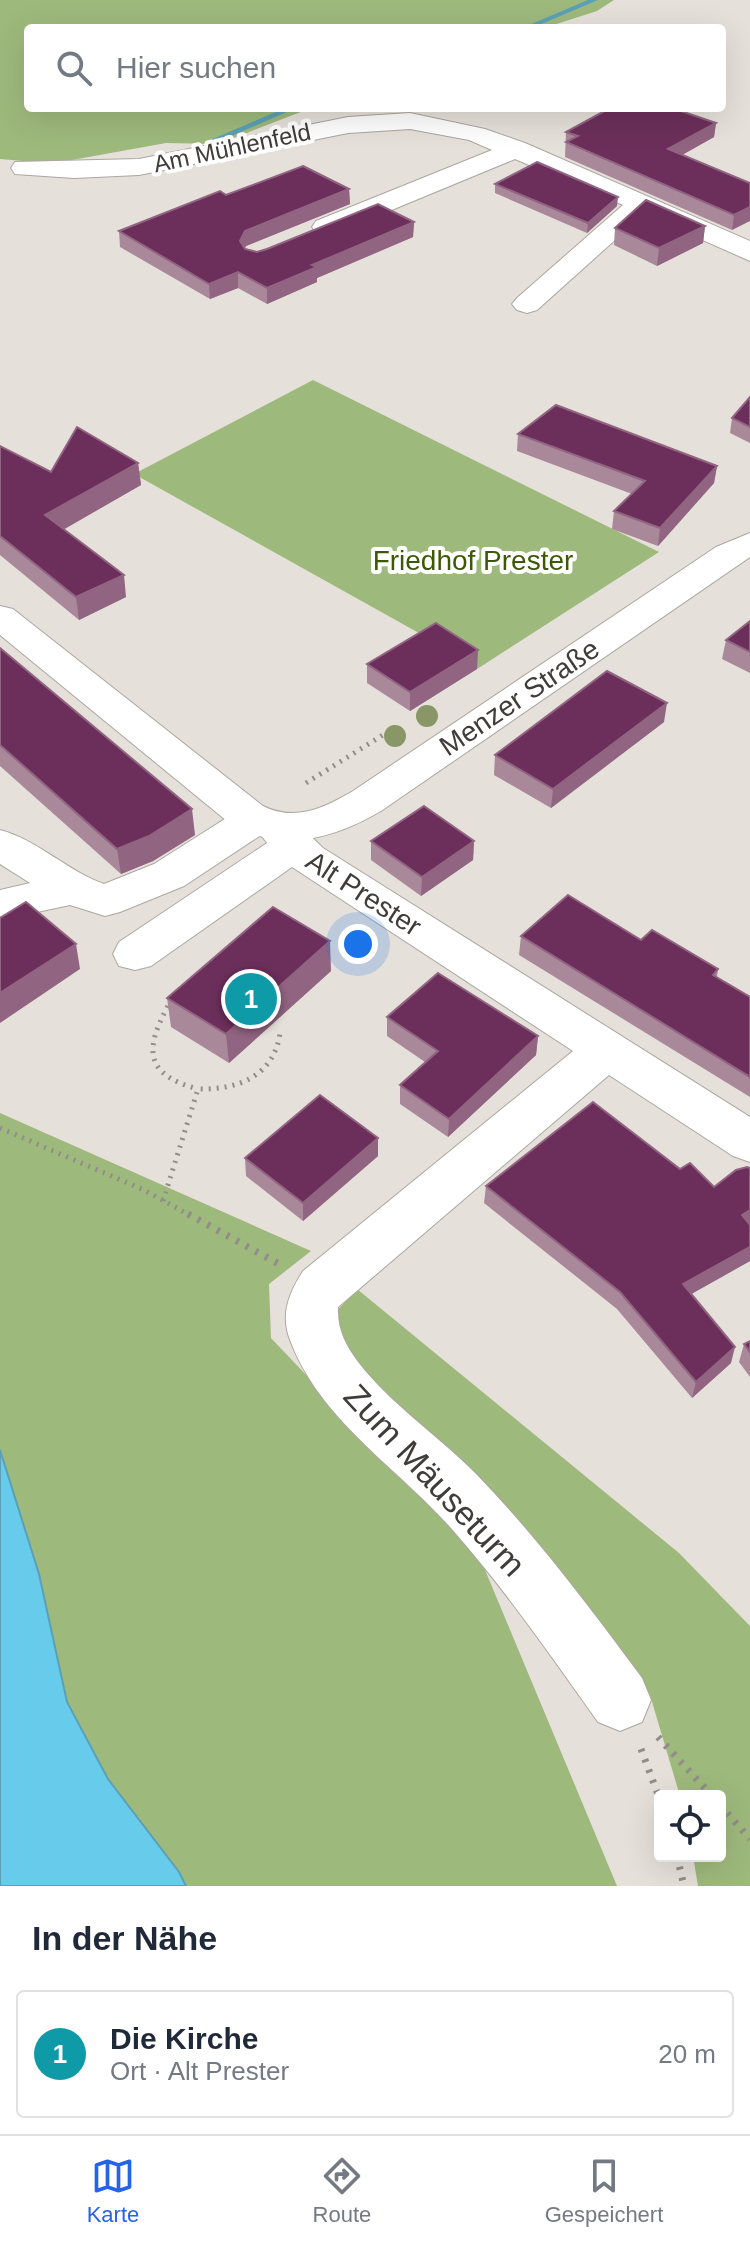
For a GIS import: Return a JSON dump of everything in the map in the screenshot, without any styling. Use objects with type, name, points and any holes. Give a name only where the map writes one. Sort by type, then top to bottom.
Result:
[{"type":"street","name":"Am Mühlenfeld","points":[[24,168],[86,170],[139,167],[333,128],[390,120],[444,126],[516,149],[750,252]]},
{"type":"street","points":[[300,237],[516,149]]},
{"type":"street","points":[[527,304],[642,202]]},
{"type":"street","name":"Menzer Straße","points":[[275,831],[326,822],[367,801],[728,554],[750,543]]},
{"type":"street","name":"Alt Prester","points":[[0,617],[275,831],[605,1051],[747,1135]]},
{"type":"street","points":[[0,844],[72,889],[105,901],[275,831]]},
{"type":"street","points":[[135,954],[275,831]]},
{"type":"street","points":[[0,905],[72,889]]},
{"type":"street","points":[[321,1287],[605,1051]]},
{"type":"street","name":"Zum Mäuseturm","points":[[321,1287],[311,1302],[311,1319],[320,1347],[334,1372],[446,1482],[491,1531],[620,1700]]},
{"type":"path","points":[[168,1006],[154,1029],[150,1044],[153,1062],[161,1074],[178,1085],[216,1090],[246,1084],[275,1057],[280,1047],[280,1033]]},
{"type":"path","points":[[163,1201],[198,1089]]},
{"type":"path","points":[[0,1128],[163,1201],[321,1287]]},
{"type":"path","points":[[620,1700],[706,1790]]},
{"type":"path","points":[[726,1812],[750,1839]]},
{"type":"path","points":[[678,1862],[684,1886]]},
{"type":"green space","points":[[0,0],[614,0],[597,11],[556,24],[24,24],[24,112],[301,112],[218,144],[166,143],[72,160],[35,162],[0,159]]},
{"type":"green space","name":"Friedhof Prester","points":[[313,380],[659,552],[477,669],[435,642],[134,474]]},
{"type":"green space","points":[[0,1113],[311,1251],[269,1284],[271,1338],[480,1558],[617,1886],[186,1886],[179,1872],[108,1779],[67,1702],[39,1574],[0,1450]]},
{"type":"green space","points":[[357,1289],[679,1553],[750,1626],[750,1886],[698,1886],[694,1862],[726,1862],[726,1790],[678,1790],[650,1695],[599,1632],[365,1382],[332,1323],[334,1314]]},
{"type":"water","points":[[0,1450],[39,1574],[67,1702],[108,1779],[179,1872],[186,1886],[0,1886]]},
{"type":"building","points":[[603,112],[684,112],[716,123],[668,149],[750,183],[750,207],[734,215],[566,142],[578,136],[566,132]]},
{"type":"building","points":[[537,162],[618,197],[588,223],[495,184]]},
{"type":"building","points":[[303,166],[349,189],[245,231],[240,241],[245,249],[257,252],[267,249],[378,204],[414,222],[312,265],[317,267],[267,288],[238,272],[209,284],[119,231],[220,191],[226,195]]},
{"type":"building","points":[[646,200],[705,226],[659,248],[615,228]]},
{"type":"building","points":[[750,397],[750,427],[732,418]]},
{"type":"building","points":[[556,405],[717,466],[660,528],[614,511],[645,481],[518,434]]},
{"type":"building","points":[[77,427],[138,463],[45,515],[124,575],[76,597],[0,536],[0,446],[51,472]]},
{"type":"building","points":[[750,621],[750,652],[726,640]]},
{"type":"building","points":[[436,623],[478,650],[410,692],[367,664]]},
{"type":"building","points":[[0,648],[192,809],[149,836],[117,849],[0,745]]},
{"type":"building","points":[[607,671],[667,703],[553,789],[495,755]]},
{"type":"building","points":[[424,806],[474,841],[422,877],[371,841]]},
{"type":"building","points":[[568,895],[641,940],[652,930],[718,969],[713,975],[750,997],[750,1077],[521,936]]},
{"type":"building","points":[[26,902],[76,944],[0,993],[0,918]]},
{"type":"building","points":[[273,907],[330,941],[226,1034],[167,998]]},
{"type":"building","points":[[438,973],[538,1036],[449,1119],[400,1085],[438,1051],[387,1017]]},
{"type":"building","points":[[320,1095],[378,1138],[303,1203],[245,1158]]},
{"type":"building","points":[[593,1102],[680,1169],[690,1163],[714,1187],[736,1170],[750,1168],[750,1210],[742,1215],[750,1225],[750,1247],[683,1284],[735,1347],[696,1382],[620,1292],[486,1186]]},
{"type":"waterway","points":[[536,24],[594,0]]},
{"type":"waterway","points":[[212,141],[282,112]]},
{"type":"place","name":"Die Kirche","points":[[251,999]]}]
